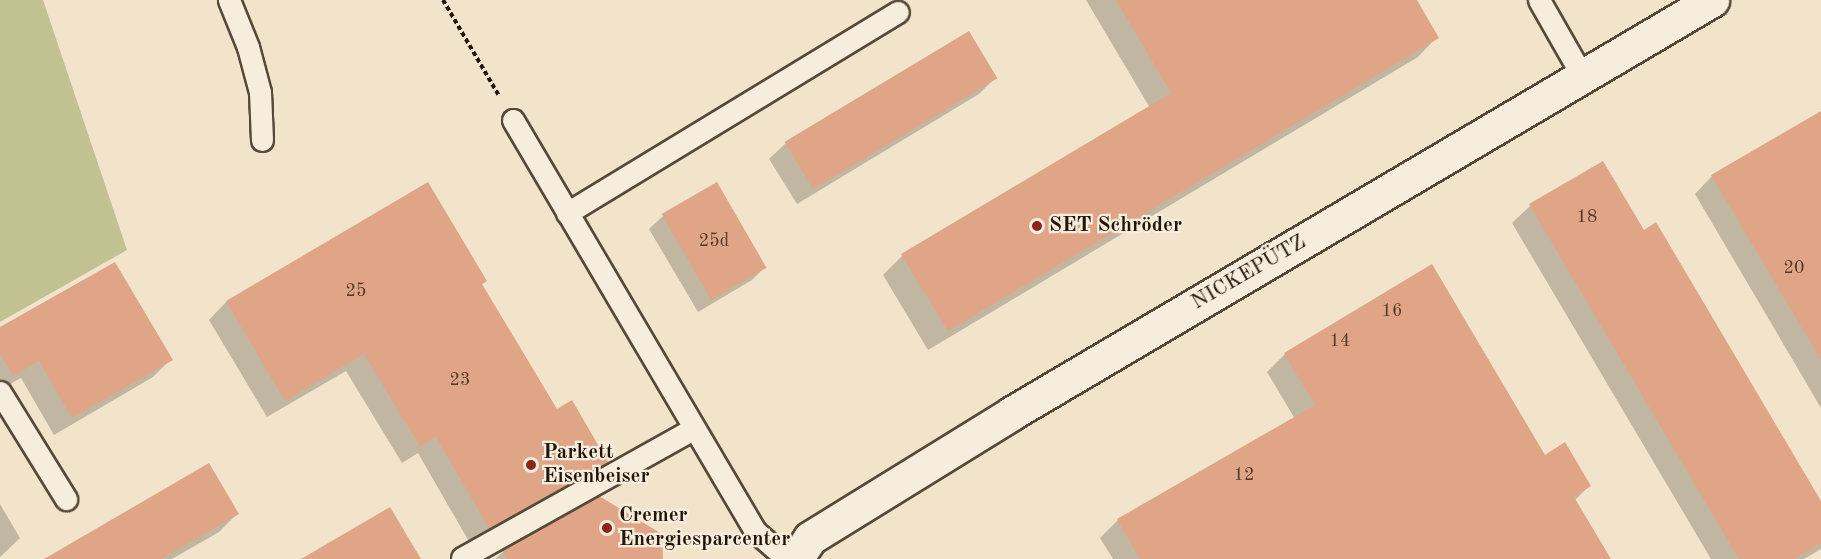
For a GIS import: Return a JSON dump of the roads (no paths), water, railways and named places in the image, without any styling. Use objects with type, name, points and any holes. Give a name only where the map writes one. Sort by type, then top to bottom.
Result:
[{"type":"street","name":"NICKEPÜTZ","points":[[796,559],[810,538],[1002,419],[1712,0]]},
{"type":"lane","points":[[230,0],[260,92],[262,140]]},
{"type":"lane","points":[[1539,0],[1583,77]]},
{"type":"lane","points":[[567,213],[898,12]]},
{"type":"lane","points":[[513,120],[693,429],[756,532],[788,559]]},
{"type":"lane","points":[[0,392],[66,500]]},
{"type":"lane","points":[[462,558],[693,429]]},
{"type":"place","name":"SET Schröder","points":[[1037,226]]},
{"type":"place","name":"Parkett Eisenbeiser","points":[[531,465]]},
{"type":"place","name":"Cremer Energiesparcenter","points":[[607,528]]}]
